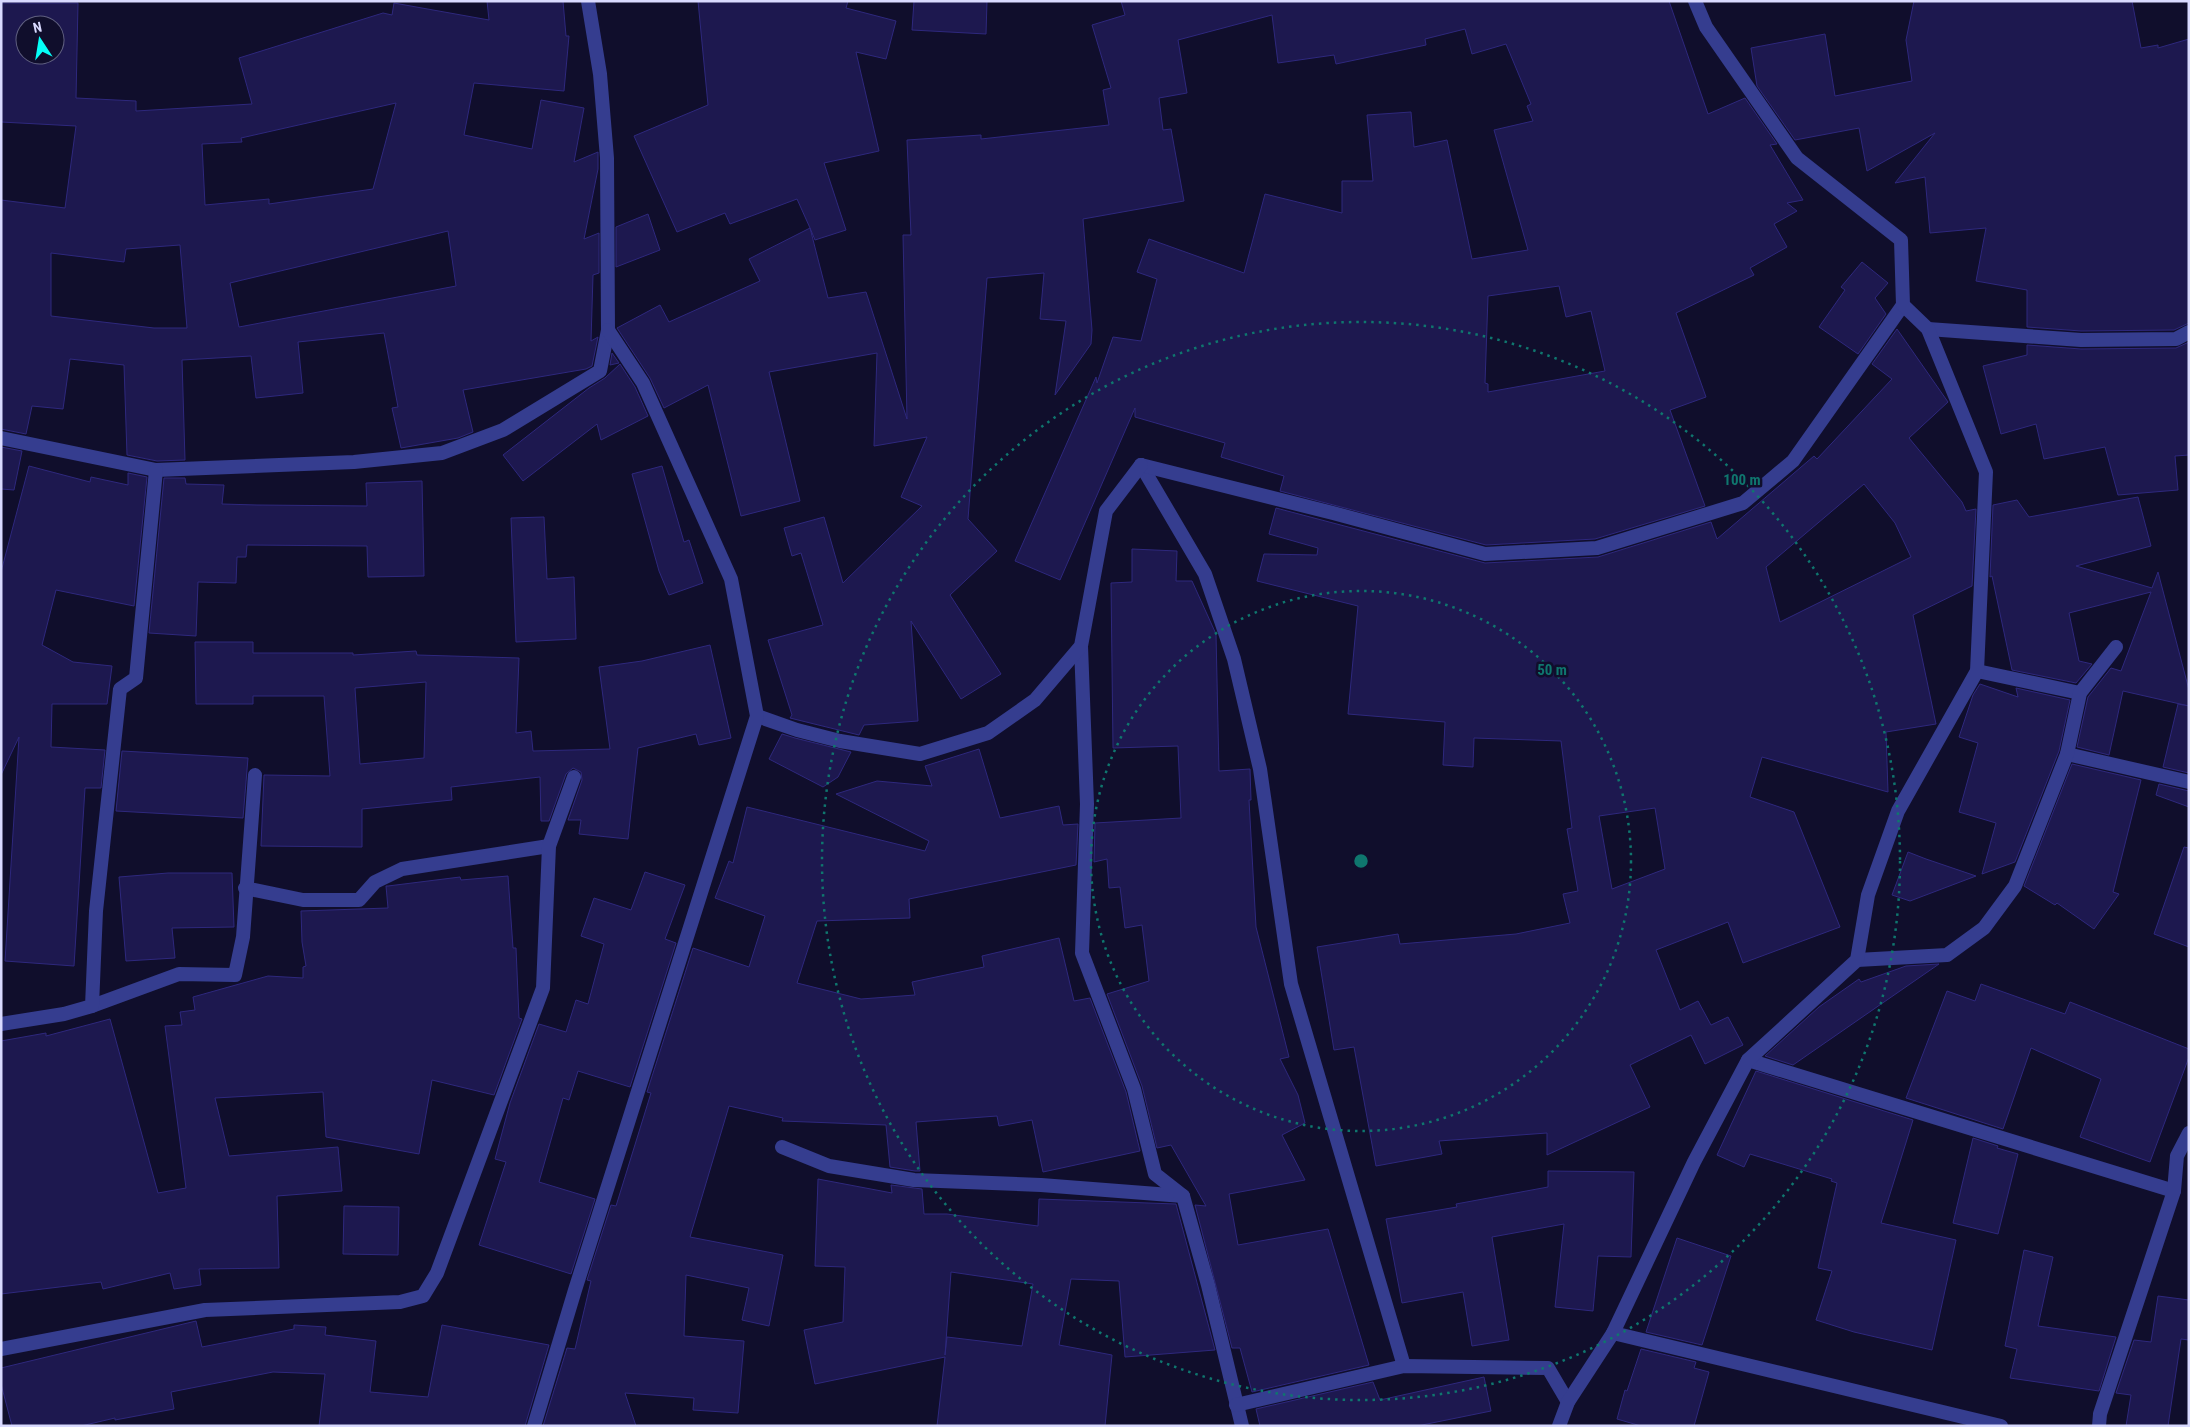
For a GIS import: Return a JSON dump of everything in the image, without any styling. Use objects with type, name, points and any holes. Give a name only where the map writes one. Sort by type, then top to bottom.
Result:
[{"type":"street","points":[[1,438],[156,470],[354,462],[442,453],[503,430],[600,371],[608,330],[607,158],[600,74],[588,1]]},
{"type":"street","points":[[1141,465],[1333,513],[1485,554],[1597,548],[1743,503],[1793,461],[1903,304],[1901,240],[1797,158],[1706,27],[1695,1]]},
{"type":"street","points":[[1559,1426],[1568,1402],[1613,1333],[1694,1162],[1748,1060],[1857,960],[1868,895],[1898,811],[1977,671],[1986,472],[1928,329],[1903,304]]},
{"type":"street","points":[[1928,329],[2081,340],[2176,340],[2189,332]]},
{"type":"street","points":[[534,1426],[590,1242],[757,716],[731,579],[643,383],[608,330]]},
{"type":"street","points":[[1141,465],[1106,511],[1081,646],[1087,804],[1082,953],[1134,1090],[1155,1174],[1183,1196],[1208,1285],[1242,1426]]},
{"type":"street","points":[[1141,465],[1205,574],[1234,659],[1260,769],[1291,984],[1404,1366]]},
{"type":"street","points":[[92,1006],[96,911],[120,689],[136,678],[156,470]]},
{"type":"street","points":[[757,716],[797,730],[840,741],[920,754],[988,733],[1035,700],[1081,646]]},
{"type":"street","points":[[1857,960],[1947,955],[1984,928],[2015,886],[2067,754],[2080,693],[2116,647]]},
{"type":"street","points":[[1977,671],[2080,693]]},
{"type":"street","points":[[2067,754],[2189,782]]},
{"type":"street","points":[[1,1024],[64,1014],[92,1006],[179,974],[235,975],[242,936],[255,776]]},
{"type":"street","points":[[1,1349],[205,1310],[400,1302],[423,1296],[437,1273],[543,988],[549,846],[574,777]]},
{"type":"street","points":[[245,888],[303,900],[359,900],[375,882],[402,869],[549,846]]},
{"type":"street","points":[[1748,1060],[2174,1191]]},
{"type":"street","points":[[2099,1426],[2100,1414],[2174,1191],[2177,1156],[2189,1133]]},
{"type":"street","points":[[782,1147],[829,1166],[914,1180],[1040,1185],[1183,1196]]},
{"type":"street","points":[[1613,1333],[2001,1426]]},
{"type":"street","points":[[1236,1405],[1404,1366],[1548,1368],[1568,1402]]},
{"type":"building","points":[[487,1],[563,1],[566,36],[569,36],[564,91],[474,83],[464,135],[532,149],[541,100],[584,108],[574,162],[598,152],[598,169],[584,239],[599,233],[599,273],[593,275],[591,341],[598,337],[592,366],[586,369],[463,390],[473,432],[458,438],[401,448],[392,408],[398,407],[384,333],[298,342],[303,393],[256,398],[251,356],[182,360],[185,460],[157,461],[127,455],[124,365],[70,359],[63,409],[32,406],[26,434],[1,429],[1,200],[65,208],[76,126],[1,122],[1,3],[78,3],[76,98],[136,101],[136,111],[252,104],[239,58],[383,13],[392,15],[394,3],[489,20]],"holes":[[[396,103],[373,189],[269,204],[269,199],[205,205],[202,144],[242,142],[241,138]],[[448,231],[456,286],[239,327],[230,283]],[[180,245],[187,328],[154,328],[51,316],[51,253],[124,262],[126,249]]]},
{"type":"building","points":[[698,1],[848,1],[846,8],[896,21],[886,59],[856,52],[879,151],[824,163],[846,230],[815,240],[797,199],[730,224],[725,213],[677,232],[634,136],[708,105]]},
{"type":"building","points":[[914,1],[987,1],[986,34],[912,30]]},
{"type":"building","points":[[1121,1],[1669,1],[1708,114],[1745,98],[1777,144],[1770,145],[1803,200],[1787,203],[1797,211],[1774,224],[1787,247],[1750,268],[1754,275],[1676,313],[1706,397],[1670,410],[1705,506],[1595,539],[1486,545],[1280,491],[1284,476],[1221,457],[1225,443],[1135,417],[1135,408],[1060,580],[1015,561],[1096,377],[1097,383],[1113,337],[1141,341],[1157,279],[1137,272],[1149,239],[1244,273],[1265,194],[1342,213],[1342,181],[1373,181],[1367,115],[1411,112],[1414,147],[1447,140],[1472,259],[1528,250],[1494,130],[1533,121],[1527,106],[1531,104],[1506,44],[1472,54],[1465,29],[1425,39],[1426,45],[1336,64],[1334,55],[1278,63],[1272,15],[1178,40],[1187,93],[1159,98],[1163,130],[1171,129],[1184,201],[1083,219],[1092,330],[1091,344],[1055,395],[1066,321],[1040,319],[1044,273],[987,278],[968,519],[997,551],[950,595],[1001,674],[961,699],[911,621],[918,721],[864,725],[859,735],[790,718],[792,715],[768,640],[823,625],[801,553],[792,556],[784,528],[824,517],[843,583],[922,506],[901,497],[927,437],[874,446],[877,353],[769,372],[800,501],[741,516],[708,385],[664,408],[650,378],[617,328],[660,305],[669,322],[760,281],[749,259],[810,228],[828,298],[866,292],[907,419],[903,235],[911,235],[907,140],[981,135],[981,139],[1109,125],[1103,90],[1111,88],[1092,25],[1125,15]],"holes":[[[1559,286],[1566,317],[1591,311],[1605,371],[1488,392],[1488,384],[1485,383],[1488,296]]]},
{"type":"building","points":[[1914,1],[2132,1],[2141,48],[2158,45],[2158,48],[2189,39],[2189,323],[2174,330],[2081,331],[2027,327],[2027,290],[1976,281],[1986,228],[1930,233],[1925,177],[1895,183],[1935,133],[1867,171],[1859,128],[1795,140],[1757,86],[1751,48],[1825,34],[1835,96],[1912,81],[1906,40]]},
{"type":"building","points":[[648,214],[660,250],[616,267],[616,227]]},
{"type":"building","points":[[1862,262],[1888,283],[1875,298],[1886,314],[1858,354],[1819,327],[1845,290],[1841,287]]},
{"type":"building","points":[[1897,329],[1948,402],[1909,438],[1962,502],[1966,511],[1976,509],[1972,586],[1913,615],[1936,724],[1886,732],[1888,792],[1762,757],[1750,797],[1794,812],[1840,927],[1743,963],[1728,922],[1656,950],[1680,1010],[1698,1001],[1711,1025],[1728,1017],[1743,1045],[1705,1064],[1691,1035],[1630,1065],[1650,1107],[1547,1155],[1547,1133],[1439,1141],[1442,1154],[1376,1166],[1354,1047],[1334,1050],[1317,947],[1398,934],[1400,944],[1516,934],[1570,923],[1563,894],[1578,891],[1567,829],[1572,828],[1561,741],[1474,738],[1473,767],[1443,765],[1445,722],[1348,714],[1358,606],[1257,581],[1264,554],[1317,555],[1318,548],[1269,534],[1276,508],[1485,563],[1598,557],[1711,522],[1717,539],[1814,456],[1817,459],[1892,379],[1872,364]],"holes":[[[1864,484],[1895,523],[1911,557],[1780,622],[1766,567]],[[1655,808],[1665,869],[1612,889],[1599,816]]]},
{"type":"building","points":[[2189,342],[2189,455],[2175,456],[2178,490],[2118,495],[2105,447],[2044,459],[2036,424],[2001,434],[1983,366],[2027,355],[2027,345],[2081,349],[2176,348]]},
{"type":"building","points":[[612,353],[619,363],[610,365]]},
{"type":"building","points":[[620,364],[635,387],[648,416],[601,440],[597,424],[523,481],[503,455],[589,388],[605,378]]},
{"type":"building","points":[[1,447],[22,451],[14,490],[1,489]]},
{"type":"building","points":[[29,466],[90,482],[91,477],[128,485],[128,473],[147,477],[134,606],[56,590],[42,645],[73,662],[112,666],[107,704],[52,704],[51,747],[105,750],[101,788],[85,788],[74,966],[5,961],[19,737],[1,775],[1,572]]},
{"type":"building","points":[[662,466],[684,542],[689,540],[703,583],[669,595],[659,571],[632,474]]},
{"type":"building","points":[[164,478],[185,478],[186,484],[224,485],[222,504],[257,505],[367,506],[366,483],[422,481],[424,576],[368,577],[367,546],[247,545],[246,557],[237,557],[236,583],[198,582],[196,636],[149,633]]},
{"type":"building","points":[[2138,497],[2151,546],[2076,566],[2152,588],[2158,572],[2189,690],[2189,706],[2123,691],[2109,755],[2077,747],[2088,697],[2111,668],[2121,671],[2151,592],[2069,613],[2079,661],[2092,664],[2076,683],[2012,670],[1992,576],[1990,577],[1993,505],[2017,500],[2029,517]]},
{"type":"building","points":[[544,517],[547,579],[574,577],[576,639],[516,642],[511,518]]},
{"type":"building","points":[[1132,549],[1177,551],[1176,581],[1192,581],[1216,634],[1219,771],[1250,769],[1251,800],[1249,800],[1256,927],[1289,1057],[1280,1059],[1298,1095],[1305,1123],[1282,1135],[1305,1180],[1229,1194],[1238,1245],[1328,1229],[1369,1365],[1252,1392],[1240,1348],[1232,1348],[1195,1205],[1206,1206],[1171,1145],[1157,1148],[1142,1086],[1107,994],[1149,981],[1142,925],[1125,928],[1120,887],[1109,888],[1107,859],[1094,862],[1095,823],[1181,818],[1178,746],[1113,748],[1111,583],[1132,582]]},
{"type":"building","points":[[195,642],[253,642],[253,653],[353,653],[353,655],[416,651],[417,655],[519,658],[516,733],[531,731],[533,751],[610,749],[599,667],[642,661],[710,645],[731,738],[699,745],[696,734],[638,748],[628,839],[579,834],[581,820],[568,820],[582,780],[581,772],[573,768],[566,774],[549,821],[541,821],[540,777],[451,787],[452,800],[362,809],[362,847],[261,846],[264,775],[330,776],[324,696],[253,696],[253,704],[196,704]],"holes":[[[426,682],[424,758],[360,764],[355,688]]]},
{"type":"building","points":[[1980,684],[2018,697],[2016,688],[2070,700],[2059,751],[2015,862],[1982,874],[1996,823],[1959,812],[1978,743],[1959,737],[1973,695]]},
{"type":"building","points":[[2178,704],[2189,706],[2189,773],[2163,767]]},
{"type":"building","points":[[782,734],[851,752],[838,777],[823,787],[769,759]]},
{"type":"building","points":[[979,749],[1000,818],[1059,806],[1063,825],[1078,824],[1076,865],[909,899],[910,918],[817,921],[797,983],[861,999],[915,995],[912,982],[984,967],[982,956],[1059,938],[1074,1001],[1090,998],[1126,1092],[1140,1151],[1043,1172],[1032,1120],[999,1126],[997,1116],[916,1122],[920,1171],[915,1171],[890,1167],[886,1125],[782,1121],[783,1118],[729,1106],[690,1237],[783,1255],[769,1326],[742,1320],[749,1288],[686,1275],[684,1336],[744,1341],[738,1413],[693,1410],[694,1398],[625,1393],[636,1426],[543,1426],[567,1348],[575,1349],[591,1281],[587,1280],[611,1205],[616,1206],[651,1093],[647,1092],[693,948],[749,967],[765,916],[715,898],[729,861],[733,863],[747,807],[925,851],[929,841],[836,794],[877,781],[932,786],[925,766]]},
{"type":"building","points":[[122,751],[248,758],[243,818],[116,811]]},
{"type":"building","points":[[2072,764],[2141,780],[2113,892],[2119,894],[2094,929],[2057,903],[2055,905],[2024,886]]},
{"type":"building","points":[[2159,784],[2189,791],[2189,807],[2156,795]]},
{"type":"building","points":[[2184,847],[2189,848],[2189,947],[2154,934]]},
{"type":"building","points":[[1908,852],[1976,876],[1910,901],[1892,895]]},
{"type":"building","points":[[645,872],[685,885],[665,939],[676,943],[630,1087],[578,1071],[569,1100],[563,1098],[539,1182],[595,1199],[571,1274],[479,1245],[506,1162],[495,1159],[510,1103],[539,1024],[566,1032],[576,1000],[588,1004],[604,944],[581,936],[594,898],[631,910]]},
{"type":"building","points":[[168,873],[232,873],[234,927],[172,928],[175,958],[126,961],[119,877]]},
{"type":"building","points":[[508,876],[513,948],[516,948],[519,1018],[522,1019],[494,1095],[432,1080],[419,1154],[326,1137],[323,1092],[215,1098],[229,1156],[338,1147],[342,1191],[277,1196],[279,1268],[199,1269],[201,1285],[174,1289],[170,1273],[103,1289],[101,1282],[1,1294],[1,1041],[46,1033],[46,1036],[110,1019],[158,1193],[186,1188],[165,1026],[182,1025],[180,1012],[195,1010],[193,997],[268,976],[303,978],[303,967],[306,966],[302,942],[301,911],[388,908],[386,886],[460,877],[461,880]]},
{"type":"building","points":[[1939,964],[1793,1065],[1765,1056],[1819,1007],[1859,979],[1861,982],[1906,966]]},
{"type":"building","points":[[1981,984],[2065,1014],[2070,1002],[2189,1049],[2189,1057],[2150,1162],[2080,1137],[2101,1079],[2031,1048],[2003,1129],[1906,1098],[1947,991],[1975,1001]]},
{"type":"building","points":[[1756,1071],[1913,1120],[1881,1223],[1956,1240],[1932,1350],[1854,1332],[1816,1320],[1832,1271],[1818,1268],[1837,1183],[1831,1181],[1832,1179],[1750,1154],[1744,1167],[1717,1155]]},
{"type":"building","points":[[1973,1138],[2018,1154],[1998,1234],[1953,1223]]},
{"type":"building","points":[[1548,1171],[1634,1172],[1631,1257],[1598,1256],[1593,1311],[1555,1307],[1564,1224],[1492,1237],[1509,1340],[1472,1346],[1463,1292],[1402,1303],[1386,1219],[1457,1207],[1456,1204],[1548,1187]]},
{"type":"building","points":[[818,1179],[892,1193],[891,1185],[922,1189],[924,1214],[947,1214],[1038,1226],[1039,1199],[1176,1204],[1215,1350],[1125,1357],[1119,1281],[1071,1279],[1059,1345],[1112,1355],[1105,1426],[937,1426],[945,1357],[815,1384],[804,1330],[843,1322],[845,1267],[815,1266]],"holes":[[[951,1272],[1033,1284],[1022,1346],[947,1337],[945,1355]]]},
{"type":"building","points":[[344,1206],[399,1207],[398,1255],[343,1254]]},
{"type":"building","points":[[1677,1238],[1731,1256],[1702,1345],[1646,1332]]},
{"type":"building","points":[[2024,1250],[2053,1257],[2038,1326],[2116,1337],[2099,1391],[2010,1378],[2017,1349],[2005,1346]]},
{"type":"building","points":[[2158,1296],[2189,1300],[2189,1340],[2181,1339],[2168,1426],[2126,1426],[2131,1395],[2116,1393],[2134,1340],[2151,1342]]},
{"type":"building","points":[[196,1321],[202,1347],[294,1329],[294,1325],[326,1327],[325,1335],[376,1341],[370,1392],[428,1397],[442,1325],[549,1345],[525,1426],[319,1426],[325,1374],[273,1372],[171,1392],[174,1409],[115,1420],[115,1418],[81,1426],[12,1426],[1,1384],[1,1368]]},
{"type":"building","points":[[1641,1349],[1696,1362],[1694,1368],[1709,1372],[1694,1426],[1641,1426],[1617,1419],[1625,1390],[1627,1391]]},
{"type":"building","points":[[1484,1377],[1491,1411],[1417,1426],[1260,1426],[1256,1409],[1373,1382],[1380,1400]]}]
